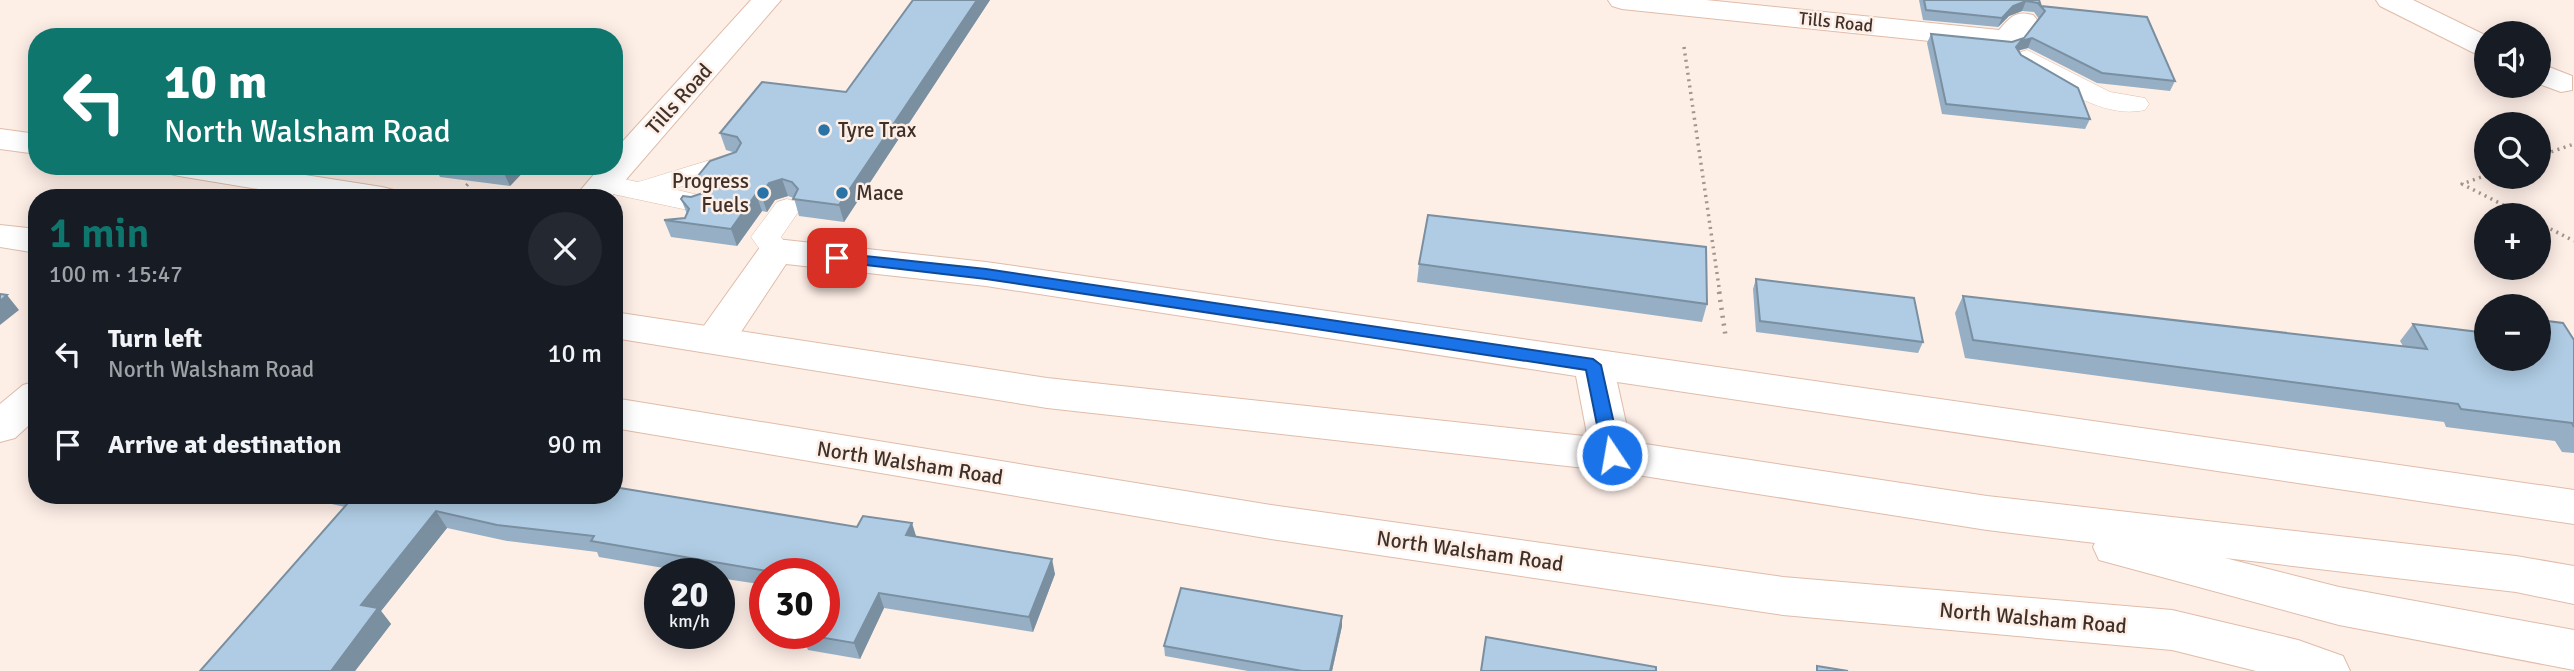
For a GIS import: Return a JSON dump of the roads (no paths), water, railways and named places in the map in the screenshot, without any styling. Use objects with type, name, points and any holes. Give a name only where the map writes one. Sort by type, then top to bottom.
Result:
[{"type":"street","name":"Tills Road","points":[[623,162],[767,0]]},
{"type":"street","points":[[2390,0],[2474,42]]},
{"type":"street","name":"Tills Road","points":[[1637,1],[2019,40]]},
{"type":"street","points":[[0,139],[28,143]]},
{"type":"street","points":[[236,175],[325,189]]},
{"type":"street","name":"Tills Road","points":[[599,189],[611,175]]},
{"type":"street","points":[[715,340],[767,229],[986,274],[1593,365],[2574,506]]},
{"type":"street","points":[[0,236],[28,240]]},
{"type":"street","points":[[623,326],[1047,393],[1612,455],[1987,513],[2516,574],[2574,584]]},
{"type":"street","points":[[1593,365],[1612,455]]},
{"type":"street","points":[[0,427],[28,403]]},
{"type":"street","name":"North Walsham Road","points":[[623,415],[1258,520],[1783,596],[2172,630],[2298,661],[2326,671]]},
{"type":"street","points":[[1987,513],[2339,606],[2574,650]]},
{"type":"lane","points":[[2019,40],[2075,86],[2103,99],[2136,104]]},
{"type":"lane","points":[[623,190],[713,182],[641,190]]},
{"type":"lane","points":[[641,190],[679,228]]},
{"type":"place","name":"Tyre Trax","points":[[824,130]]},
{"type":"place","name":"Progress Fuels","points":[[763,193]]},
{"type":"place","name":"Mace","points":[[842,193]]}]
